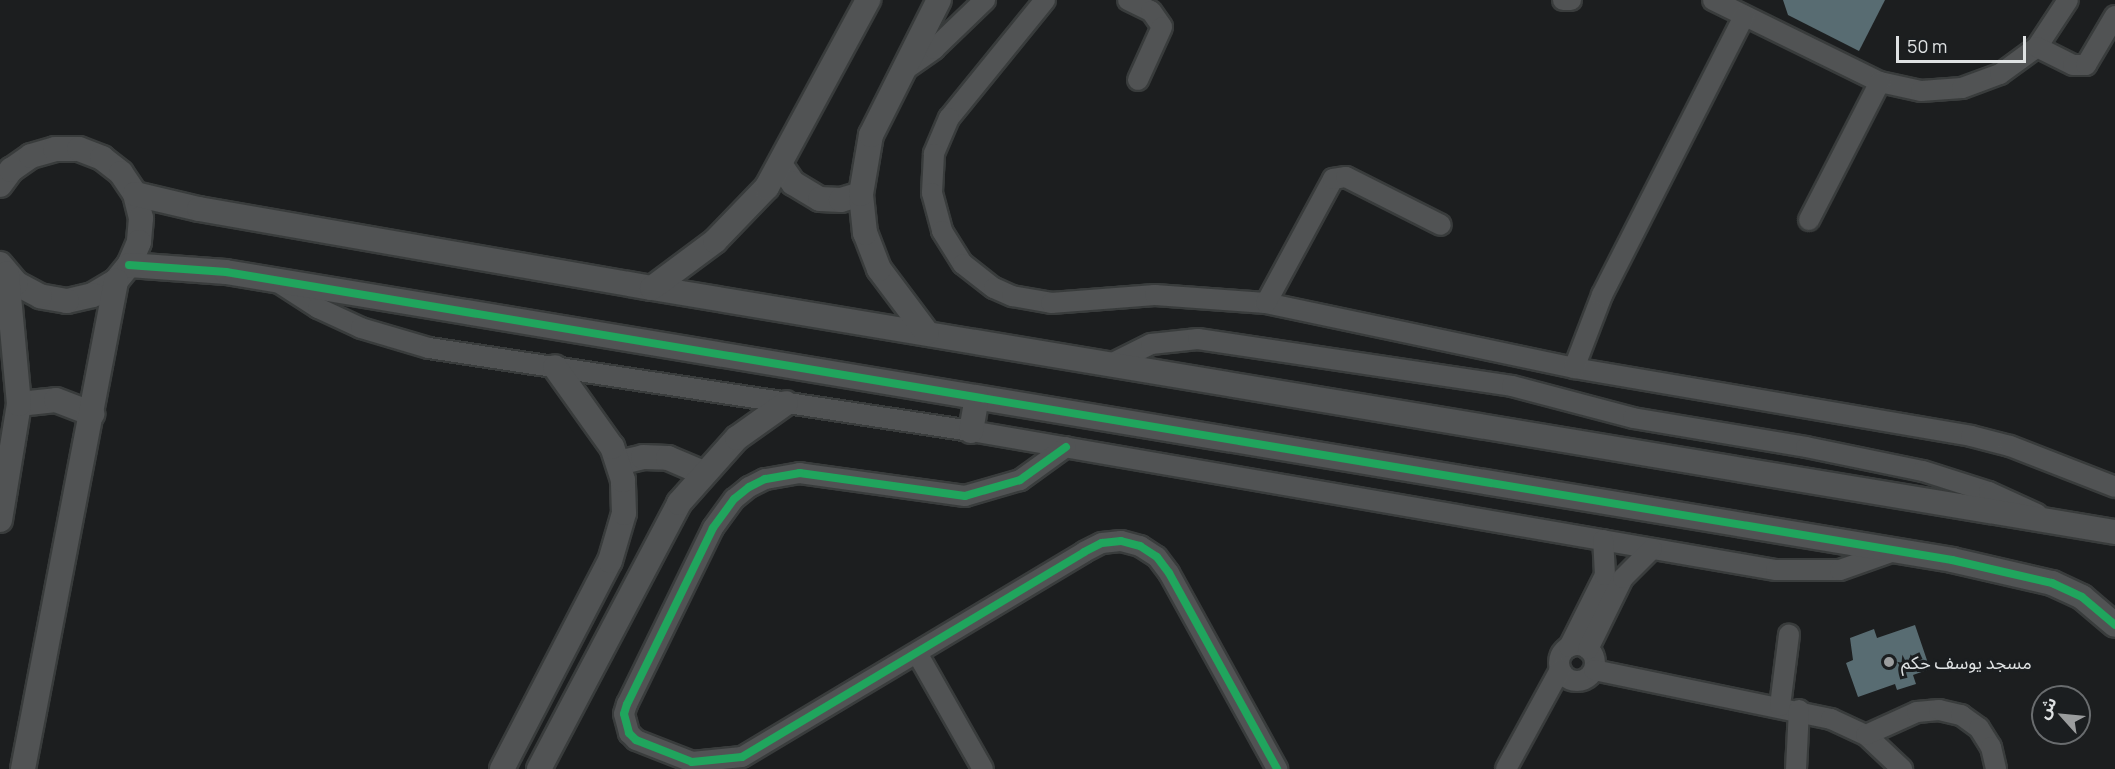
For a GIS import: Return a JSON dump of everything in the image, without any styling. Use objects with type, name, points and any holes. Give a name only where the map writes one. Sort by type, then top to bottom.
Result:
[{"type":"street","points":[[652,288],[733,225],[782,166],[868,0]]},
{"type":"street","points":[[927,333],[879,269],[866,233],[861,194],[871,135],[939,0]]},
{"type":"street","points":[[901,72],[934,49],[985,0]]},
{"type":"street","points":[[1045,0],[961,102],[940,135],[933,164],[932,193],[935,213],[951,249],[970,271],[994,288],[1031,301],[1164,295],[1266,303],[1574,368],[1971,436],[2010,446],[2115,487]]},
{"type":"street","points":[[1128,0],[1151,10],[1162,27],[1138,80]]},
{"type":"street","points":[[1563,0],[1570,0]]},
{"type":"street","points":[[1713,0],[1880,82],[1921,92],[1962,88],[2000,74],[2037,47],[2068,0]]},
{"type":"street","points":[[1574,368],[1602,295],[1744,16]]},
{"type":"street","points":[[2037,47],[2073,65],[2086,65],[2115,16]]},
{"type":"street","points":[[1809,220],[1880,82]]},
{"type":"street","points":[[0,185],[10,163],[43,151],[79,149],[112,165],[135,194],[141,230],[122,273],[92,414],[23,769]]},
{"type":"street","points":[[782,166],[801,190],[820,199],[841,200],[861,194]]},
{"type":"street","points":[[1266,303],[1334,179],[1346,177],[1441,225]]},
{"type":"street","points":[[135,194],[199,209],[652,288],[2115,532]]},
{"type":"street","points":[[4,269],[27,291],[53,300],[80,299],[122,273],[194,268],[1898,550],[2039,578],[2067,589],[2113,618]]},
{"type":"street","points":[[0,520],[19,404],[4,269]]},
{"type":"street","points":[[278,282],[318,308],[383,336],[429,348],[971,431],[1798,573],[1850,568],[1898,550]]},
{"type":"street","points":[[1109,365],[1151,344],[1198,339],[1512,386],[1633,418],[1806,447],[1923,471],[1989,492],[2052,521]]},
{"type":"street","points":[[502,769],[617,546],[624,513],[618,464],[603,432],[555,367]]},
{"type":"street","points":[[971,431],[977,398]]},
{"type":"street","points":[[19,404],[56,400],[92,414]]},
{"type":"street","points":[[539,769],[665,525],[703,473],[737,438],[786,403]]},
{"type":"street","points":[[1066,447],[1020,480],[965,496],[800,473],[774,477],[749,487],[728,505],[713,528],[627,704],[625,724],[636,740],[692,762],[730,761],[742,757],[1102,543],[1121,541],[1140,546],[1157,557],[1169,573],[1270,767]]},
{"type":"street","points":[[618,464],[643,457],[668,458],[703,473]]},
{"type":"street","points":[[1506,769],[1560,670],[1560,657],[1569,647],[1605,575],[1603,540]]},
{"type":"street","points":[[1588,649],[1623,578],[1652,549]]},
{"type":"street","points":[[1789,635],[1789,708],[1796,769]]},
{"type":"street","points":[[1569,647],[1588,649]]},
{"type":"street","points":[[1560,670],[1573,681],[1581,681],[1594,670],[1594,659],[1588,649]]},
{"type":"street","points":[[917,653],[983,769]]},
{"type":"street","points":[[1594,670],[1789,708],[1831,719],[1866,735],[1902,769]]},
{"type":"street","points":[[1866,735],[1917,712],[1939,710],[1961,716],[1979,728],[1991,747],[1996,769]]},
{"type":"building","points":[[1783,0],[1885,0],[1859,51],[1788,15]]},
{"type":"building","name":"مسجد يوسف حكم","points":[[1915,625],[1930,669],[1913,675],[1916,684],[1897,690],[1895,684],[1858,697],[1846,663],[1853,660],[1850,638],[1874,629],[1877,638]]},
{"type":"cycle path","points":[[129,265],[226,272],[1952,560],[2052,583],[2082,597],[2115,625]]},
{"type":"cycle path","points":[[1066,447],[1020,480],[965,496],[800,473],[765,479],[749,487],[734,499],[713,528],[627,704],[624,714],[629,733],[636,740],[692,762],[742,757],[1084,552],[1102,543],[1121,541],[1140,546],[1157,557],[1169,573],[1277,769]]},
{"type":"place","name":"مسجد يوسف حكم","points":[[1889,662]]}]
